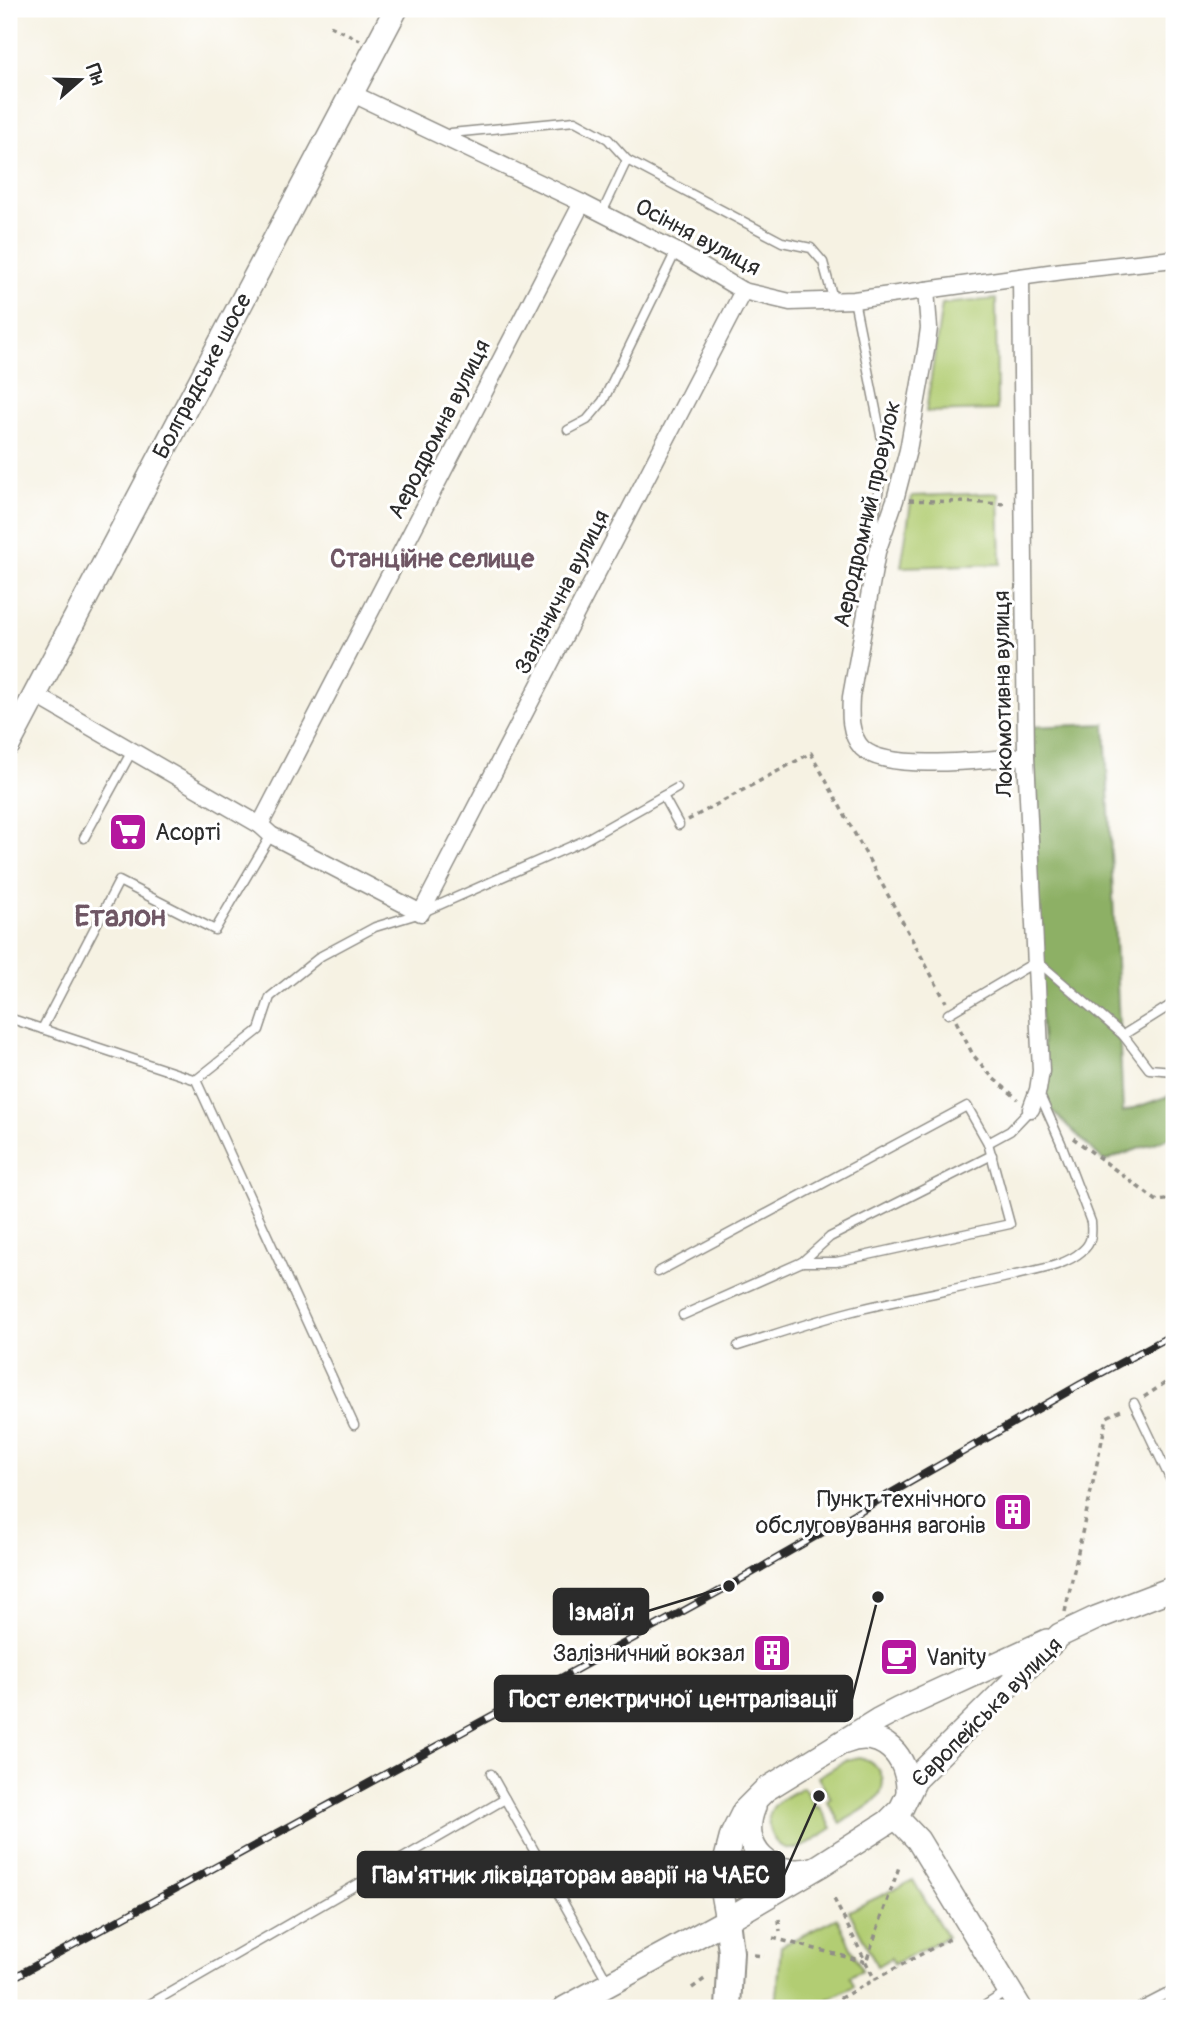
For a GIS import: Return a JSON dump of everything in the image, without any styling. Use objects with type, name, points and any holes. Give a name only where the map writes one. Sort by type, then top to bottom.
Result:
[{"type":"main road","name":"Болградське шосе","points":[[9,744],[396,9]]},
{"type":"main road","name":"Європейська вулиця","points":[[565,2008],[727,1920],[821,1865],[895,1816],[916,1778],[1060,1635],[1174,1588]]},
{"type":"main road","points":[[728,2008],[732,1952],[722,1894],[724,1866],[732,1835],[744,1811],[765,1790],[899,1709],[1060,1635]]},
{"type":"main road","points":[[968,1677],[989,1705]]},
{"type":"main road","points":[[840,1744],[865,1738],[878,1740],[889,1746],[905,1766],[908,1792]]},
{"type":"main road","points":[[757,1798],[749,1818],[749,1829],[756,1850],[762,1858],[771,1865],[791,1872],[811,1870],[821,1865]]},
{"type":"main road","points":[[895,1816],[918,1840],[1015,1999]]},
{"type":"street","name":"Осіння вулиця","points":[[351,93],[602,213],[676,251],[743,291],[790,302],[854,300],[1174,259]]},
{"type":"street","name":"Аеродромна вулиця","points":[[266,830],[582,203]]},
{"type":"street","name":"Локомотивна вулиця","points":[[1021,277],[1026,756],[1041,1071],[1031,1109]]},
{"type":"street","name":"Аеродромний провулок","points":[[926,289],[929,328],[926,350],[905,463],[877,552],[851,697],[853,735],[863,749],[906,762],[931,764],[1026,756]]},
{"type":"street","name":"Залізнична вулиця","points":[[421,913],[743,291]]},
{"type":"street","points":[[34,694],[266,830],[421,913]]},
{"type":"lane","points":[[448,139],[451,133],[575,121],[608,139],[627,160],[782,243],[811,248],[823,262],[834,302]]},
{"type":"lane","points":[[602,213],[627,160]]},
{"type":"lane","points":[[568,430],[587,420],[603,401],[676,251]]},
{"type":"lane","points":[[854,300],[882,440],[883,463],[875,512],[877,552]]},
{"type":"lane","points":[[83,838],[132,751]]},
{"type":"lane","points":[[196,1080],[259,1030],[270,997],[321,956],[375,927],[421,913],[583,841],[677,788]]},
{"type":"lane","points":[[663,796],[679,825]]},
{"type":"lane","points":[[42,1029],[119,881],[215,930],[266,830]]},
{"type":"lane","points":[[950,1013],[1037,961],[1123,1035],[1149,1069],[1174,1070]]},
{"type":"lane","points":[[1123,1035],[1174,1003]]},
{"type":"lane","points":[[9,1018],[196,1080],[354,1425]]},
{"type":"lane","points":[[738,1346],[862,1308],[1056,1265],[1082,1251],[1089,1244],[1092,1235],[1091,1222],[1038,1090]]},
{"type":"lane","points":[[658,1272],[967,1106],[988,1143],[1010,1224],[836,1262],[802,1262]]},
{"type":"lane","points":[[988,1143],[1010,1131],[1031,1109]]},
{"type":"lane","points":[[683,1315],[802,1262],[830,1237],[992,1155]]},
{"type":"lane","points":[[1134,1403],[1174,1487]]},
{"type":"lane","points":[[491,1774],[610,1984]]},
{"type":"lane","points":[[144,2008],[505,1799]]},
{"type":"lane","points":[[1139,2008],[1174,1990]]},
{"type":"lane","points":[[981,2008],[1015,1999]]},
{"type":"path","points":[[330,26],[365,42]]},
{"type":"path","points":[[895,500],[1023,504]]},
{"type":"path","points":[[679,825],[811,753],[973,1055],[994,1079],[1031,1109]]},
{"type":"path","points":[[1052,1124],[1157,1201],[1174,1195]]},
{"type":"path","points":[[1060,1635],[1107,1417]]},
{"type":"path","points":[[866,1962],[899,1867]]},
{"type":"path","points":[[834,1899],[875,1980]]},
{"type":"path","points":[[779,1919],[780,1931]]},
{"type":"path","points":[[822,2008],[953,1937]]},
{"type":"path","points":[[773,1938],[866,1962]]},
{"type":"path","points":[[754,1955],[764,1956]]},
{"type":"path","points":[[692,1988],[706,1978]]},
{"type":"green space","points":[[996,299],[997,410],[926,412],[942,304]]},
{"type":"green space","points":[[999,493],[1001,564],[901,567],[912,496]]},
{"type":"green space","points":[[1105,724],[1123,1112],[1174,1094],[1174,1136],[1104,1161],[1047,1106],[1026,727]]},
{"type":"green space","points":[[859,1757],[872,1763],[881,1774],[881,1791],[871,1804],[841,1823],[827,1801],[831,1798],[818,1777],[846,1760]]},
{"type":"green space","points":[[803,1787],[832,1828],[799,1848],[791,1849],[773,1838],[768,1824],[769,1816],[778,1802]]},
{"type":"green space","points":[[913,1880],[947,1937],[894,1964],[891,1958],[877,1966],[849,1911]]},
{"type":"green space","points":[[837,1918],[862,1970],[850,1976],[854,1986],[812,2008],[776,2008],[781,1946]]},
{"type":"railway","points":[[9,1980],[729,1586],[1081,1384],[1174,1334]]},
{"type":"place","name":"Асорті","points":[[128,832]]},
{"type":"place","name":"Пункт технічного обслуговування вагонів","points":[[1013,1512]]},
{"type":"place","name":"Ізмаїл","points":[[729,1586]]},
{"type":"place","name":"Пост електричної централізації","points":[[878,1597]]},
{"type":"place","name":"Залізничний вокзал","points":[[772,1653]]},
{"type":"place","name":"Vanity","points":[[899,1657]]},
{"type":"place","name":"Пам'ятник ліквідаторам аварії на ЧАЕС","points":[[819,1796]]},
{"type":"district","name":"Станційне селище","points":[[432,559]]},
{"type":"district","name":"Еталон","points":[[120,916]]}]
